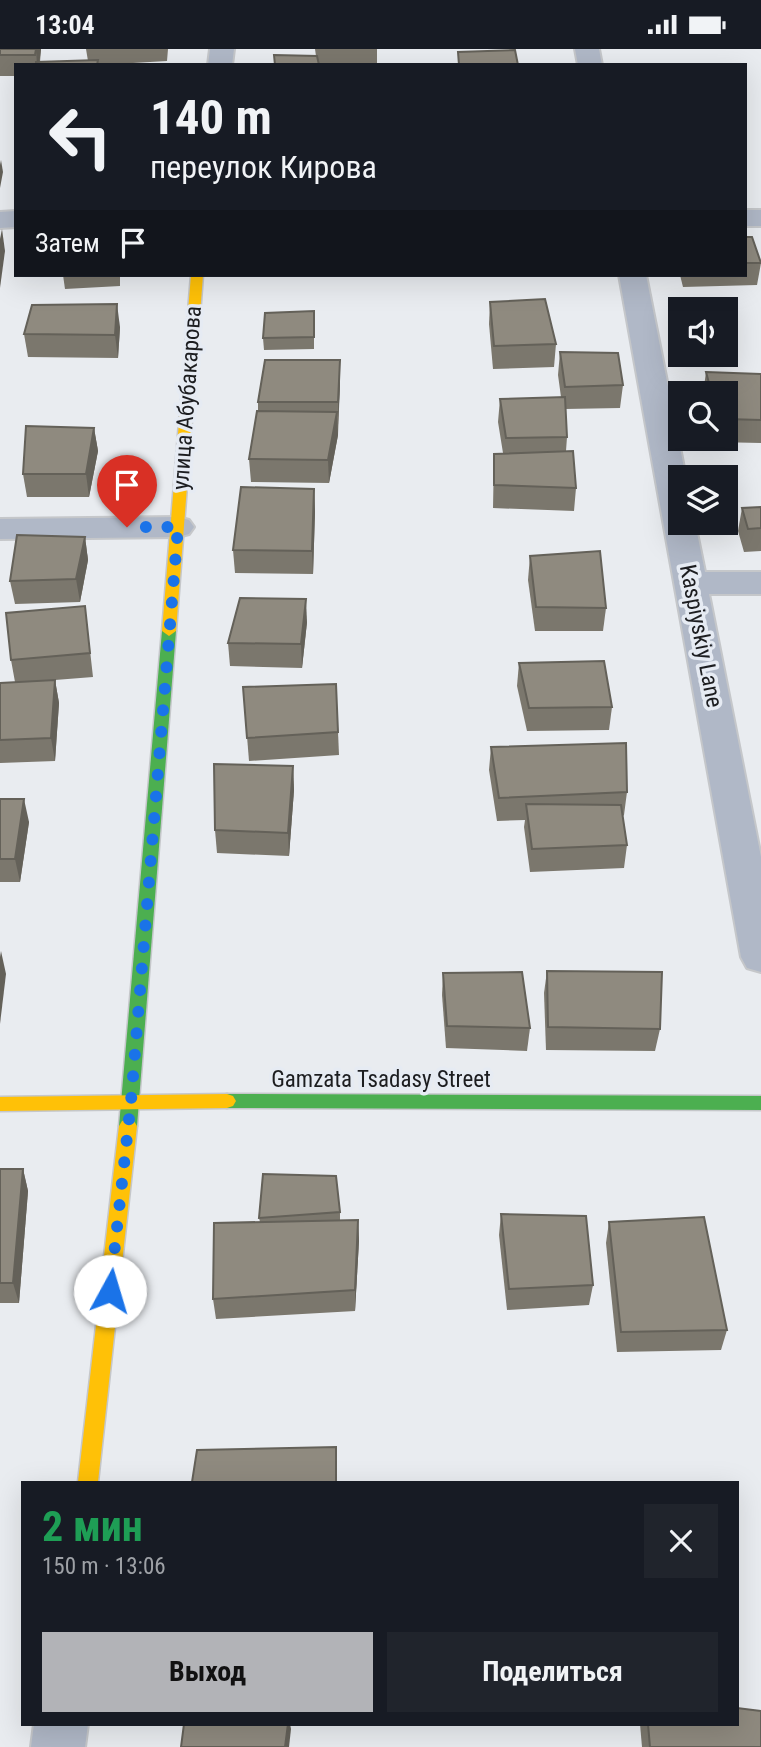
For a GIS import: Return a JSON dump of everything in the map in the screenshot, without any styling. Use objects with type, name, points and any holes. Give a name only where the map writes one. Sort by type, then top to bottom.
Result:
[{"type":"street","name":"улица Абубакарова","points":[[88,1481],[131,1101],[197,277]]},
{"type":"street","name":"Kaspiyskiy Lane","points":[[632,277],[761,957]]},
{"type":"street","points":[[0,529],[178,527]]},
{"type":"street","points":[[691,583],[761,583]]},
{"type":"street","name":"Gamzata Tsadasy Street","points":[[0,1104],[131,1101],[761,1103]]},
{"type":"street","points":[[58,1747],[61,1726]]},
{"type":"building","points":[[0,49],[36,49],[35,55],[0,55]]},
{"type":"building","points":[[515,50],[518,63],[459,63],[458,52]]},
{"type":"building","points":[[274,55],[317,56],[319,63],[275,63]]},
{"type":"building","points":[[98,60],[97,63],[36,62]]},
{"type":"building","points":[[747,237],[752,237],[761,263],[747,263]]},
{"type":"building","points":[[545,299],[556,344],[494,346],[490,302]]},
{"type":"building","points":[[117,304],[115,335],[24,334],[32,305]]},
{"type":"building","points":[[314,311],[314,337],[263,338],[265,313]]},
{"type":"building","points":[[560,352],[618,353],[623,385],[565,387]]},
{"type":"building","points":[[265,360],[340,360],[338,402],[258,402]]},
{"type":"building","points":[[706,372],[761,374],[761,420],[738,419],[738,381],[708,381]]},
{"type":"building","points":[[565,397],[567,437],[506,438],[500,399]]},
{"type":"building","points":[[257,411],[337,412],[328,460],[249,459]]},
{"type":"building","points":[[26,426],[94,428],[86,474],[23,474]]},
{"type":"building","points":[[573,451],[576,488],[494,485],[494,454]]},
{"type":"building","points":[[241,487],[314,489],[312,551],[233,550]]},
{"type":"building","points":[[761,507],[761,528],[748,529],[742,508]]},
{"type":"building","points":[[17,535],[85,537],[76,579],[10,581]]},
{"type":"building","points":[[600,551],[606,608],[536,607],[530,556]]},
{"type":"building","points":[[240,598],[306,599],[301,644],[228,643]]},
{"type":"building","points":[[85,606],[90,653],[11,660],[6,613]]},
{"type":"building","points":[[604,661],[612,707],[529,708],[519,663]]},
{"type":"building","points":[[55,680],[51,738],[0,740],[0,683]]},
{"type":"building","points":[[336,684],[338,732],[247,738],[243,687]]},
{"type":"building","points":[[626,743],[627,792],[499,798],[491,747]]},
{"type":"building","points":[[214,764],[293,766],[288,833],[215,830]]},
{"type":"building","points":[[0,799],[24,799],[15,859],[0,859]]},
{"type":"building","points":[[526,804],[621,805],[627,845],[532,849]]},
{"type":"building","points":[[547,971],[662,972],[660,1029],[548,1027]]},
{"type":"building","points":[[522,972],[530,1028],[447,1026],[443,973]]},
{"type":"building","points":[[0,1169],[23,1169],[13,1283],[0,1283]]},
{"type":"building","points":[[263,1174],[336,1176],[340,1212],[259,1218]]},
{"type":"building","points":[[501,1214],[586,1216],[593,1285],[509,1289]]},
{"type":"building","points":[[704,1217],[727,1330],[621,1332],[609,1222]]},
{"type":"building","points":[[358,1220],[355,1290],[213,1299],[214,1223]]},
{"type":"building","points":[[336,1447],[336,1481],[192,1481],[197,1450]]},
{"type":"building","points":[[739,1708],[761,1711],[761,1747],[650,1747],[648,1726],[739,1726]]},
{"type":"building","points":[[184,1726],[288,1726],[285,1747],[181,1747]]},
{"type":"traffic: fast","points":[[128,1126],[169,631]]},
{"type":"traffic: fast","points":[[227,1101],[761,1103]]},
{"type":"traffic: slow","points":[[169,631],[197,277]]},
{"type":"traffic: slow","points":[[0,1104],[227,1101]]},
{"type":"traffic: slow","points":[[88,1481],[128,1126]]},
{"type":"route","points":[[110,1291],[131,1101],[178,527],[127,527]]}]
